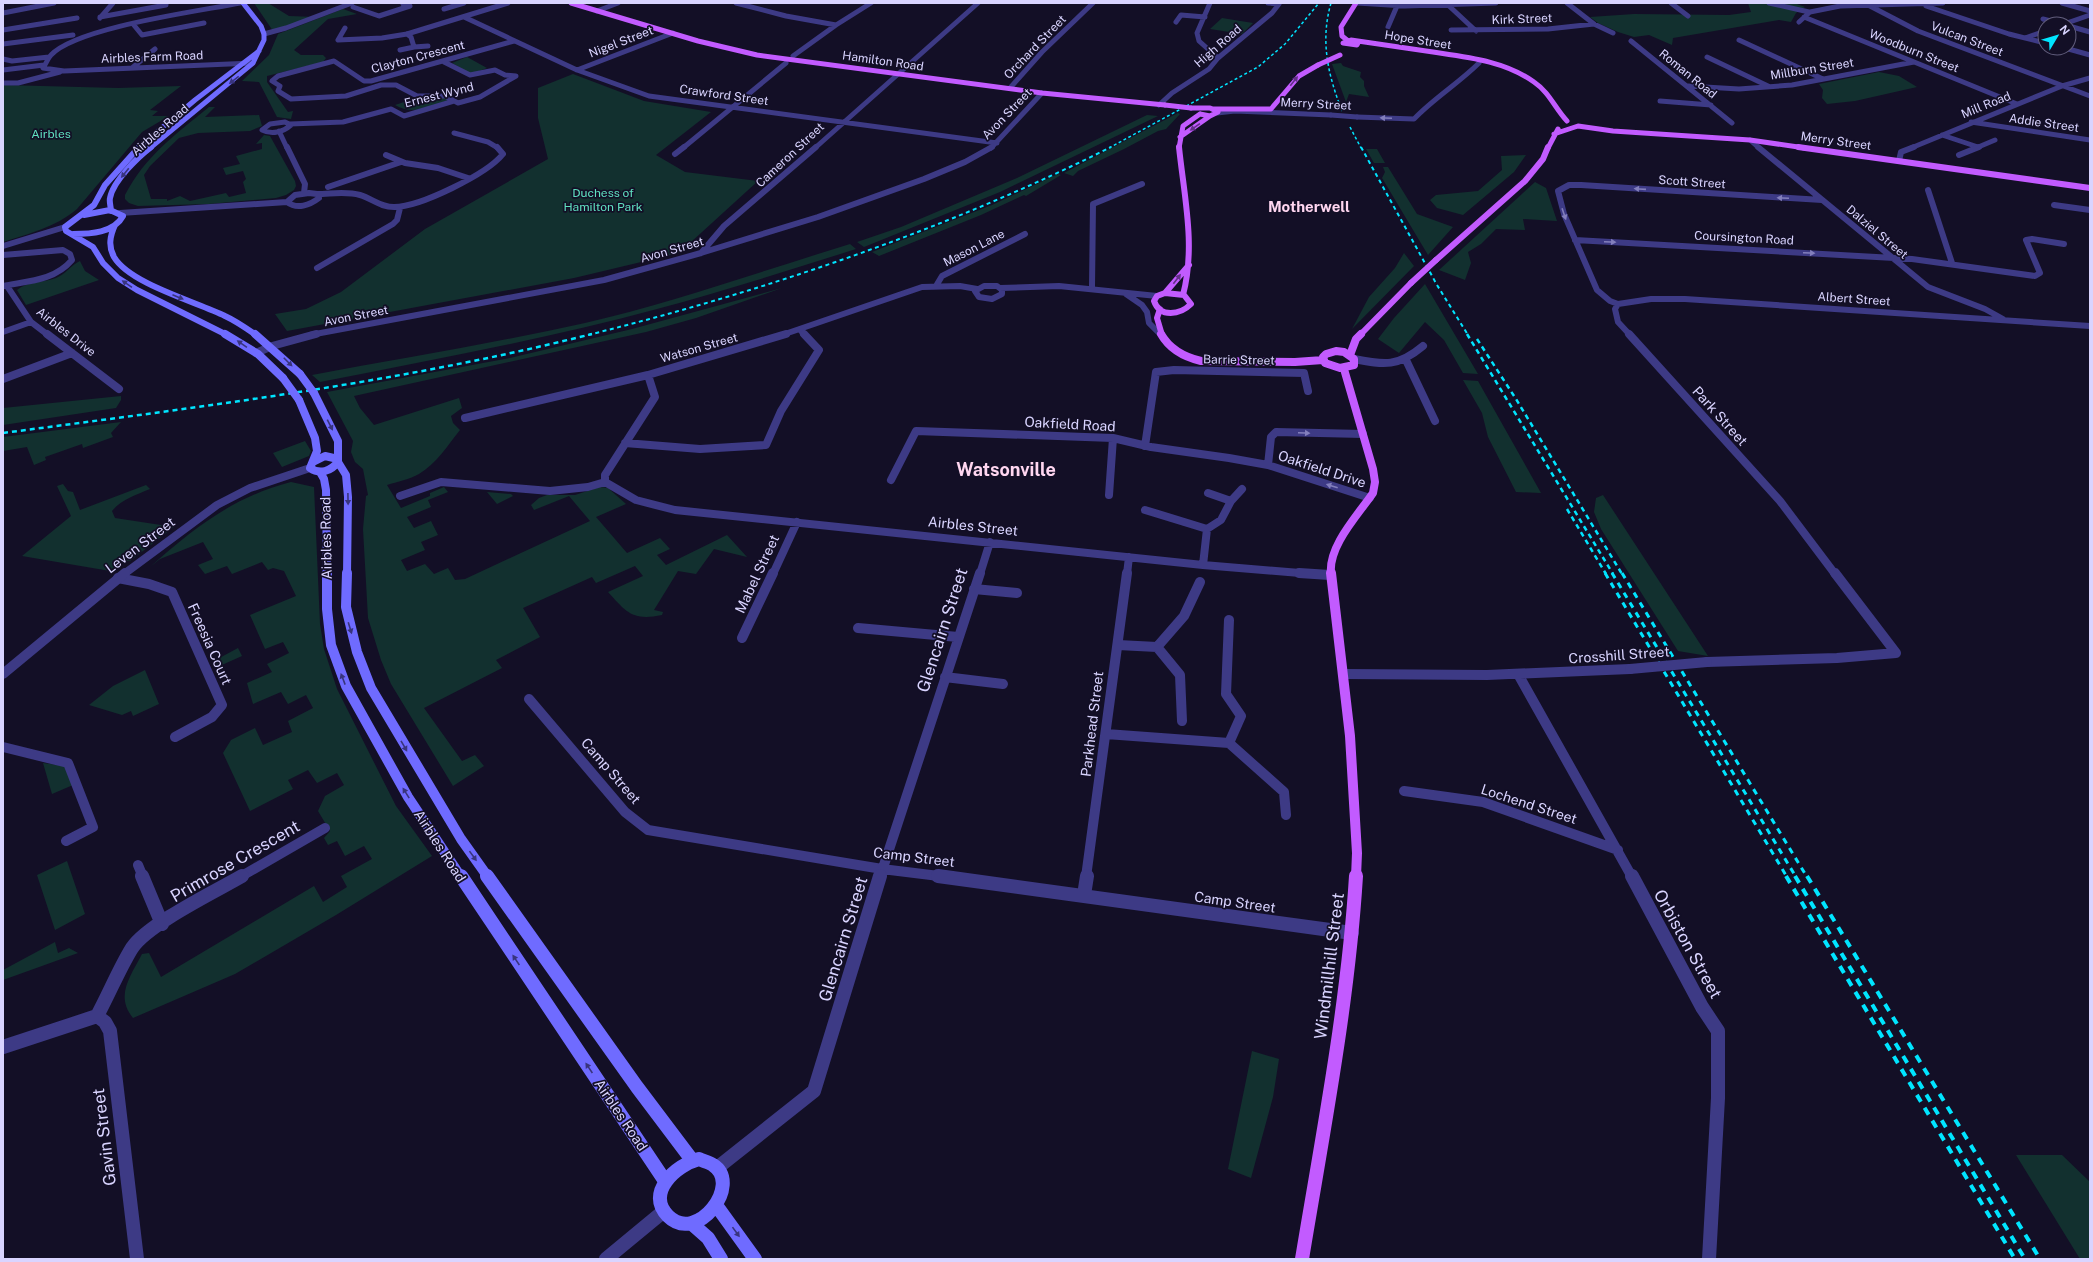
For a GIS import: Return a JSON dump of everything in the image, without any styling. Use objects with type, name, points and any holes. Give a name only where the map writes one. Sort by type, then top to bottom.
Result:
[{"type":"main road","points":[[241,3],[261,26],[264,34]]},
{"type":"main road","name":"Hamilton Road","points":[[571,3],[673,34],[757,55],[1042,93],[1191,108],[1200,112]]},
{"type":"main road","points":[[1183,294],[1187,284],[1189,265],[1180,137],[1183,126],[1200,112],[1271,109],[1285,94],[1296,78],[1304,72],[1340,55],[1348,43],[1342,36],[1341,27],[1357,3]]},
{"type":"main road","name":"Airbles Road","points":[[111,211],[110,198],[121,178],[135,160],[253,63],[264,34]]},
{"type":"main road","name":"Hope Street","points":[[1348,43],[1356,45],[1358,43],[1488,62],[1521,74],[1534,82],[1550,96],[1564,122]]},
{"type":"main road","name":"Airbles Road","points":[[259,50],[133,152],[105,185],[94,205],[73,219],[68,230],[93,247],[103,263],[118,278],[137,290],[232,337],[256,353],[283,378],[299,400],[315,438],[317,451],[314,468],[324,479],[326,490],[328,616],[331,645],[346,686],[408,797],[665,1181]]},
{"type":"main road","points":[[1180,137],[1215,111]]},
{"type":"main road","points":[[1200,112],[1210,116]]},
{"type":"main road","points":[[1323,360],[1326,354],[1356,339],[1411,283],[1525,181],[1543,159],[1553,137],[1564,122]]},
{"type":"main road","name":"Merry Street","points":[[1564,122],[1575,127],[1613,131],[1750,140],[2090,188]]},
{"type":"main road","points":[[1553,137],[1575,127]]},
{"type":"main road","name":"Airbles Road","points":[[73,219],[92,213],[111,211],[121,215]]},
{"type":"main road","points":[[68,230],[94,233],[115,225],[121,215]]},
{"type":"main road","name":"Airbles Road","points":[[115,225],[109,247],[113,256],[125,267],[162,290],[226,316],[272,346],[300,374],[314,393],[338,441],[338,460],[346,475],[348,496],[346,607],[356,646],[371,688],[461,839],[637,1087],[692,1160]]},
{"type":"main road","points":[[1165,293],[1189,265]]},
{"type":"main road","points":[[1165,293],[1183,294],[1188,297],[1191,304],[1184,312],[1173,314],[1160,309],[1154,304],[1157,296],[1165,293]]},
{"type":"main road","points":[[1160,309],[1156,317],[1159,330],[1166,344],[1178,353],[1201,361],[1295,362],[1323,360],[1329,366],[1344,369],[1354,365],[1352,357],[1356,339]]},
{"type":"main road","points":[[1159,330],[1173,314]]},
{"type":"main road","points":[[1330,352],[1341,352],[1352,357]]},
{"type":"main road","points":[[1344,369],[1373,469],[1375,482],[1370,498]]},
{"type":"main road","points":[[328,456],[333,456],[338,460],[331,469],[314,468],[328,456]]},
{"type":"main road","name":"Windmillhill Street","points":[[1302,1259],[1341,1020],[1352,933],[1357,853],[1354,776],[1344,674],[1330,575],[1334,549],[1370,498]]},
{"type":"main road","points":[[692,1160],[708,1161],[717,1168],[722,1179],[722,1189],[716,1205],[707,1216],[691,1223],[677,1223],[669,1218],[664,1211],[661,1193],[665,1181],[674,1170],[692,1160]]},
{"type":"main road","points":[[716,1205],[755,1259]]},
{"type":"main road","points":[[691,1223],[708,1238],[721,1259]]},
{"type":"street","points":[[3,13],[54,3]]},
{"type":"street","points":[[96,22],[113,3]]},
{"type":"street","points":[[100,17],[161,7],[166,5],[166,3]]},
{"type":"street","points":[[3,70],[16,70],[44,65],[56,50],[104,28],[134,24],[241,3]]},
{"type":"street","points":[[264,34],[352,5],[379,16],[410,6],[403,3]]},
{"type":"street","points":[[444,9],[464,3]]},
{"type":"street","points":[[486,3],[496,7]]},
{"type":"street","points":[[345,28],[338,40],[382,38],[407,34],[508,3]]},
{"type":"street","points":[[597,11],[618,3]]},
{"type":"street","points":[[736,3],[786,16],[836,25]]},
{"type":"street","points":[[793,56],[836,25],[871,3]]},
{"type":"street","name":"Cameron Street","points":[[701,253],[708,240],[770,189],[841,122],[978,3]]},
{"type":"street","name":"Orchard Street","points":[[1010,88],[1042,52],[1093,3]]},
{"type":"street","points":[[1210,3],[1197,33],[1198,39],[1218,58]]},
{"type":"street","name":"High Road","points":[[1162,105],[1165,97],[1200,75],[1216,62],[1218,58],[1267,18],[1279,4],[1268,3]]},
{"type":"street","points":[[1357,3],[1397,6],[1496,3]]},
{"type":"street","points":[[1568,3],[1594,24],[1613,33]]},
{"type":"street","points":[[1671,3],[1688,16]]},
{"type":"street","points":[[1769,3],[1809,12],[1833,7],[1868,5],[1917,6],[1943,3]]},
{"type":"street","points":[[1911,3],[1917,6]]},
{"type":"street","points":[[2062,3],[2090,11]]},
{"type":"street","points":[[1448,5],[1476,31]]},
{"type":"street","name":"Vulcan Street","points":[[1868,5],[1892,19],[1918,31],[2090,96]]},
{"type":"street","points":[[1924,5],[2037,41]]},
{"type":"street","points":[[1388,27],[1396,12],[1397,6]]},
{"type":"street","points":[[1799,22],[1809,12]]},
{"type":"street","points":[[1176,22],[1181,15],[1205,17]]},
{"type":"street","points":[[2077,19],[2090,15]]},
{"type":"street","name":"Crawford Street","points":[[464,17],[577,70],[649,96],[997,143]]},
{"type":"street","name":"Woodburn Street","points":[[1804,17],[2017,104]]},
{"type":"street","points":[[3,30],[77,18]]},
{"type":"street","points":[[134,24],[142,36],[204,23]]},
{"type":"street","name":"Kirk Street","points":[[1451,30],[1476,31],[1548,29],[1594,24]]},
{"type":"street","points":[[2077,28],[2090,32]]},
{"type":"street","points":[[407,34],[411,37],[414,47]]},
{"type":"street","name":"Nigel Street","points":[[577,70],[673,34]]},
{"type":"street","points":[[2025,38],[2037,34]]},
{"type":"street","points":[[3,44],[73,35]]},
{"type":"street","points":[[1739,40],[1823,79]]},
{"type":"street","name":"Clayton Crescent","points":[[454,101],[446,96],[417,96],[396,85],[381,85],[346,96],[291,99],[278,91],[280,86],[272,81],[278,76],[334,61],[364,81],[374,80],[427,65],[444,62],[514,41]]},
{"type":"street","name":"Roman Road","points":[[1631,41],[1732,123]]},
{"type":"street","points":[[400,50],[428,46]]},
{"type":"street","points":[[132,68],[155,49]]},
{"type":"street","points":[[2077,51],[2090,55]]},
{"type":"street","points":[[3,59],[12,61],[49,57]]},
{"type":"street","points":[[1707,57],[1770,86]]},
{"type":"street","name":"Merry Street","points":[[1215,111],[1414,119],[1427,105],[1453,86],[1477,61]]},
{"type":"street","name":"Ernest Wynd","points":[[279,132],[262,130],[267,125],[276,122],[285,122],[290,124],[343,122],[390,109],[404,116],[454,101],[458,103],[480,97],[516,76],[506,75],[495,70],[470,75],[444,62]]},
{"type":"street","name":"Millburn Street","points":[[1688,86],[1739,89],[1792,85],[1914,62]]},
{"type":"street","name":"Airbles Farm Road","points":[[44,65],[43,68],[64,71],[253,63]]},
{"type":"street","points":[[675,154],[786,63]]},
{"type":"street","points":[[3,83],[24,82],[64,71]]},
{"type":"street","name":"Mill Road","points":[[1899,161],[1901,152],[1971,122],[2062,86],[2090,78]]},
{"type":"street","points":[[374,80],[381,85]]},
{"type":"street","name":"Avon Street","points":[[256,353],[272,346],[306,336],[604,280],[701,253],[883,195],[965,162],[997,143],[1042,93]]},
{"type":"street","points":[[1660,101],[1711,105]]},
{"type":"street","name":"Addie Street","points":[[1971,122],[2090,140]]},
{"type":"street","points":[[290,124],[287,129],[279,132],[305,184],[304,193]]},
{"type":"street","points":[[121,215],[289,200],[304,193],[318,196],[348,194],[360,195],[380,206],[400,208],[437,197],[500,158],[503,154],[498,146],[491,143],[462,137],[454,133]]},
{"type":"street","points":[[1942,135],[1978,147]]},
{"type":"street","name":"Dalziel Street","points":[[1750,140],[1928,287],[1937,292],[1992,311],[2003,319]]},
{"type":"street","points":[[1959,155],[1995,140]]},
{"type":"street","points":[[386,155],[401,162],[438,168],[468,178]]},
{"type":"street","points":[[328,187],[401,162]]},
{"type":"street","points":[[344,181],[351,186]]},
{"type":"street","points":[[1092,288],[1093,204],[1142,184]]},
{"type":"street","name":"Scott Street","points":[[1575,240],[1564,214],[1558,191],[1569,185],[1822,200]]},
{"type":"street","points":[[1928,190],[1952,263]]},
{"type":"street","points":[[289,200],[291,205],[301,205],[314,202],[318,196]]},
{"type":"street","points":[[2054,205],[2090,210]]},
{"type":"street","points":[[317,268],[394,224],[397,220],[400,208]]},
{"type":"street","points":[[3,246],[68,230]]},
{"type":"street","name":"Mason Lane","points":[[936,286],[942,276],[1025,234]]},
{"type":"street","name":"Coursington Road","points":[[1575,240],[1891,257],[1952,263],[2038,276],[2040,274],[2026,240],[2032,239],[2064,244]]},
{"type":"street","points":[[1575,240],[1597,290],[1610,301],[1618,304]]},
{"type":"street","points":[[3,255],[63,250],[70,254],[72,260],[67,268],[57,274],[5,286]]},
{"type":"street","name":"Watson Street","points":[[465,418],[648,375],[800,330],[922,287],[964,286],[977,289],[988,285],[1000,288],[1092,288],[1157,296]]},
{"type":"street","name":"Airbles Drive","points":[[5,286],[31,322],[119,389]]},
{"type":"street","points":[[977,289],[975,291],[976,296],[987,299],[996,298],[1002,294],[1000,288]]},
{"type":"street","points":[[1116,290],[1144,304],[1149,314],[1149,323],[1159,330]]},
{"type":"street","name":"Albert Street","points":[[1618,304],[1633,299],[1646,298],[1701,300],[2090,326]]},
{"type":"street","name":"Park Street","points":[[1618,304],[1615,308],[1615,315],[1618,322],[1780,501],[1896,653]]},
{"type":"street","points":[[3,332],[31,322]]},
{"type":"street","points":[[625,443],[658,447],[700,449],[766,445],[781,411],[819,350],[800,330]]},
{"type":"street","points":[[1352,357],[1384,364],[1406,360],[1423,346]]},
{"type":"street","points":[[3,379],[72,352]]},
{"type":"street","points":[[1406,360],[1435,421]]},
{"type":"street","name":"Barrie Street","points":[[1145,446],[1156,372],[1174,370],[1304,373],[1308,391]]},
{"type":"street","points":[[400,496],[441,482],[550,491],[588,487],[605,482],[605,475],[655,397],[648,375]]},
{"type":"street","name":"Oakfield Road","points":[[892,480],[916,431],[1113,438],[1145,446],[1226,456],[1268,465]]},
{"type":"street","name":"Oakfield Drive","points":[[1362,434],[1276,432],[1271,437],[1268,465],[1370,498]]},
{"type":"street","points":[[1109,495],[1113,438]]},
{"type":"street","name":"Leven Street","points":[[3,674],[118,578],[217,505],[250,488],[314,468]]},
{"type":"street","name":"Airbles Street","points":[[605,482],[636,500],[675,510],[1203,565],[1330,575]]},
{"type":"street","points":[[1145,510],[1207,529],[1221,520],[1232,501],[1242,489]]},
{"type":"street","points":[[1208,493],[1232,501]]},
{"type":"street","name":"Mabel Street","points":[[742,638],[797,522]]},
{"type":"street","points":[[1203,565],[1207,529]]},
{"type":"street","name":"Glencairn Street","points":[[717,1168],[814,1091],[882,869],[990,542]]},
{"type":"street","name":"Parkhead Street","points":[[1084,895],[1129,557]]},
{"type":"street","name":"Freesia Court","points":[[118,578],[149,584],[172,592],[222,705],[212,717],[175,737]]},
{"type":"street","points":[[1156,647],[1184,616],[1200,582]]},
{"type":"street","points":[[974,589],[1017,593]]},
{"type":"street","points":[[1229,620],[1226,694],[1241,716],[1229,743]]},
{"type":"street","points":[[858,628],[958,637]]},
{"type":"street","points":[[1118,644],[1156,647],[1180,675],[1182,721]]},
{"type":"street","name":"Crosshill Street","points":[[1344,674],[1387,676],[1518,674],[1630,669],[1707,662],[1837,658],[1896,653]]},
{"type":"street","name":"Orbiston Street","points":[[1518,674],[1618,850],[1702,1007],[1718,1030],[1718,1098],[1709,1259]]},
{"type":"street","points":[[945,677],[1003,684]]},
{"type":"street","name":"Camp Street","points":[[529,699],[625,812],[648,830],[882,869],[1084,895],[1352,933]]},
{"type":"street","points":[[1106,734],[1229,743],[1284,792],[1286,815]]},
{"type":"street","points":[[3,747],[68,763],[93,827],[66,842]]},
{"type":"street","name":"Lochend Street","points":[[1404,791],[1483,802],[1618,850]]},
{"type":"street","name":"Primrose Crescent","points":[[97,1016],[133,947],[162,924],[325,828]]},
{"type":"street","name":"Primrose Crescent","points":[[138,865],[162,924]]},
{"type":"street","points":[[3,1047],[97,1016]]},
{"type":"street","name":"Gavin Street","points":[[97,1016],[105,1022],[110,1031],[137,1259]]},
{"type":"street","points":[[606,1259],[664,1211]]},
{"type":"green space","points":[[254,3],[268,3],[289,16],[316,17],[273,31]]},
{"type":"green space","points":[[1748,3],[1794,3],[1805,7],[1796,13],[1791,22],[1779,20],[1673,38],[1672,45],[1649,35],[1634,37],[1618,32],[1598,23],[1590,17],[1634,14],[1729,15],[1751,12]]},
{"type":"green space","points":[[343,9],[357,14],[328,19],[294,50],[301,55],[323,55],[326,58],[323,62],[267,76],[267,82],[288,112],[293,111],[291,119],[277,117],[259,82],[242,81],[269,55],[278,34]]},
{"type":"green space","points":[[1222,18],[1253,23],[1242,34],[1210,29]]},
{"type":"green space","points":[[467,57],[487,68],[471,74],[452,63]]},
{"type":"green space","points":[[1341,63],[1343,66],[1361,72],[1360,77],[1364,81],[1364,86],[1369,97],[1349,94],[1346,102],[1332,64]]},
{"type":"green space","points":[[1879,72],[1899,76],[1917,87],[1855,101],[1827,104],[1822,98],[1823,90],[1819,84]]},
{"type":"green space","name":"Duchess of Hamilton Park","points":[[573,74],[644,101],[711,112],[656,155],[685,172],[758,181],[679,253],[574,278],[287,331],[275,314],[306,309],[341,292],[425,229],[548,159],[538,118],[538,88]]},
{"type":"green space","name":"Airbles","points":[[3,85],[118,88],[181,86],[150,110],[158,111],[152,116],[169,116],[142,132],[77,209],[60,221],[32,233],[3,242]]},
{"type":"green space","points":[[416,98],[444,98],[449,100],[415,110],[408,110],[395,105]]},
{"type":"green space","points":[[209,107],[215,107],[205,117],[259,115],[262,126],[250,131],[198,133],[179,138],[150,166],[144,175],[151,199],[167,199],[167,201],[180,196],[190,201],[226,193],[229,197],[246,193],[243,182],[246,179],[243,171],[226,175],[223,168],[240,164],[236,156],[262,149],[262,143],[256,144],[264,135],[270,136],[295,181],[296,186],[294,190],[286,195],[276,198],[209,204],[138,206],[129,203],[125,199],[125,195],[133,181],[152,157],[162,146]]},
{"type":"green space","points":[[1178,113],[1180,114],[1166,129],[1158,131],[1078,171],[1073,176],[1064,173]]},
{"type":"green space","points":[[1147,115],[1158,116],[1000,192],[864,247],[857,242],[901,227],[1017,178]]},
{"type":"green space","points":[[1366,149],[1377,149],[1385,163],[1374,163]]},
{"type":"green space","points":[[1526,155],[1514,172],[1463,215],[1437,208],[1430,200],[1436,195],[1478,191],[1502,170],[1501,156]]},
{"type":"green space","points":[[1383,167],[1388,167],[1417,214],[1453,227],[1428,255],[1382,178],[1385,172]]},
{"type":"green space","points":[[1058,174],[1061,175],[1026,196],[1024,195],[981,215],[879,256],[872,252],[992,205]]},
{"type":"green space","points":[[1535,182],[1546,188],[1557,221],[1523,219],[1525,230],[1496,229],[1481,244],[1468,252],[1471,263],[1465,280],[1439,270]]},
{"type":"green space","points":[[850,244],[856,249],[707,295],[615,320],[489,348],[320,382],[312,375],[483,344],[619,315],[685,296]]},
{"type":"green space","points":[[1404,253],[1414,266],[1352,329],[1369,297],[1395,268]]},
{"type":"green space","points":[[80,261],[85,271],[99,280],[26,305],[17,290],[26,285],[56,278]]},
{"type":"green space","points":[[1425,284],[1478,374],[1463,373],[1444,340],[1425,322],[1399,353],[1378,339],[1394,318]]},
{"type":"green space","points":[[782,288],[696,318],[646,332],[354,396],[360,408],[374,425],[459,398],[462,408],[451,416],[453,423],[460,430],[441,454],[431,465],[419,474],[387,485],[401,508],[430,496],[430,493],[444,487],[448,492],[428,500],[431,507],[407,517],[414,528],[431,521],[438,535],[421,542],[425,550],[401,560],[407,571],[425,564],[434,574],[448,568],[455,580],[465,579],[590,521],[569,496],[534,510],[531,505],[539,498],[547,495],[575,495],[600,487],[608,488],[626,504],[596,517],[627,553],[660,538],[670,549],[657,555],[666,565],[727,535],[747,557],[714,549],[696,574],[678,571],[654,610],[663,612],[662,615],[644,617],[631,614],[608,592],[643,576],[635,566],[596,583],[592,577],[523,608],[540,637],[496,660],[502,668],[424,708],[462,761],[475,755],[484,766],[453,786],[391,684],[381,660],[368,618],[363,529],[366,496],[368,495],[363,469],[355,462],[351,452],[353,441],[327,392],[510,358],[632,329]]},
{"type":"green space","points":[[1463,380],[1478,381],[1541,493],[1516,492],[1488,437],[1482,413]]},
{"type":"green space","points":[[121,396],[121,400],[116,408],[3,425],[3,408]]},
{"type":"green space","points":[[121,422],[111,433],[113,437],[83,448],[82,444],[45,457],[46,460],[34,465],[27,447],[3,451],[3,437]]},
{"type":"green space","points":[[305,441],[311,451],[309,456],[282,467],[273,453]]},
{"type":"green space","points":[[291,482],[314,487],[320,624],[324,649],[337,689],[396,806],[432,856],[336,915],[235,974],[133,1018],[125,1002],[126,986],[142,954],[149,953],[161,977],[314,886],[323,902],[347,887],[341,876],[372,859],[364,846],[345,856],[337,841],[328,845],[324,838],[330,831],[318,811],[325,796],[344,785],[337,773],[317,783],[308,770],[288,780],[293,789],[250,811],[223,753],[231,740],[255,728],[263,745],[292,732],[288,721],[313,708],[306,695],[288,704],[281,692],[253,704],[247,683],[272,672],[267,664],[289,653],[283,642],[265,649],[250,615],[296,596],[284,571],[273,568],[268,570],[262,562],[232,574],[227,566],[205,574],[198,565],[213,559],[203,542],[160,559],[150,567],[182,539],[232,505],[270,488]]},
{"type":"green space","points":[[63,484],[68,491],[73,492],[80,510],[146,485],[150,489],[125,500],[112,511],[115,518],[174,527],[130,561],[123,561],[110,571],[22,556],[71,516],[57,486]]},
{"type":"green space","points":[[487,492],[511,494],[513,496],[497,504]]},
{"type":"green space","points":[[1603,495],[1708,656],[1678,651],[1601,529],[1594,512],[1596,498]]},
{"type":"green space","points":[[238,648],[242,656],[215,668],[212,662]]},
{"type":"green space","points":[[145,670],[159,704],[133,716],[131,711],[122,715],[89,705],[113,686]]},
{"type":"green space","points":[[43,763],[66,766],[73,785],[52,794]]},
{"type":"green space","points":[[67,861],[85,914],[55,930],[37,875]]},
{"type":"green space","points":[[55,942],[58,953],[69,948],[78,953],[3,980],[3,970]]},
{"type":"green space","points":[[1252,1051],[1279,1059],[1273,1097],[1251,1178],[1228,1169]]},
{"type":"green space","points":[[2016,1155],[2062,1155],[2090,1182],[2090,1259],[2080,1259]]},
{"type":"railway","points":[[1110,148],[1258,67],[1285,44],[1319,3]]},
{"type":"railway","points":[[1331,3],[1326,31],[1327,58],[1329,71],[1342,111]]},
{"type":"railway","points":[[1350,127],[1361,148]]},
{"type":"railway","points":[[1361,147],[1437,285],[1468,335]]},
{"type":"railway","points":[[590,334],[789,278],[855,255],[985,205],[1110,148]]},
{"type":"railway","points":[[3,433],[225,403],[372,380],[519,351],[590,334]]},
{"type":"railway","points":[[1467,334],[1613,574]]},
{"type":"railway","points":[[1477,339],[1516,399],[1622,574]]},
{"type":"railway","points":[[1567,509],[1606,574]]},
{"type":"railway","points":[[1605,573],[1787,877]]},
{"type":"railway","points":[[1612,573],[1796,877]]},
{"type":"railway","points":[[1622,573],[1807,877]]},
{"type":"railway","points":[[1786,876],[2015,1259]]},
{"type":"railway","points":[[1795,876],[2025,1259]]},
{"type":"railway","points":[[1807,876],[2040,1259]]},
{"type":"district","name":"Motherwell","points":[[1309,207]]},
{"type":"district","name":"Watsonville","points":[[1006,470]]}]
